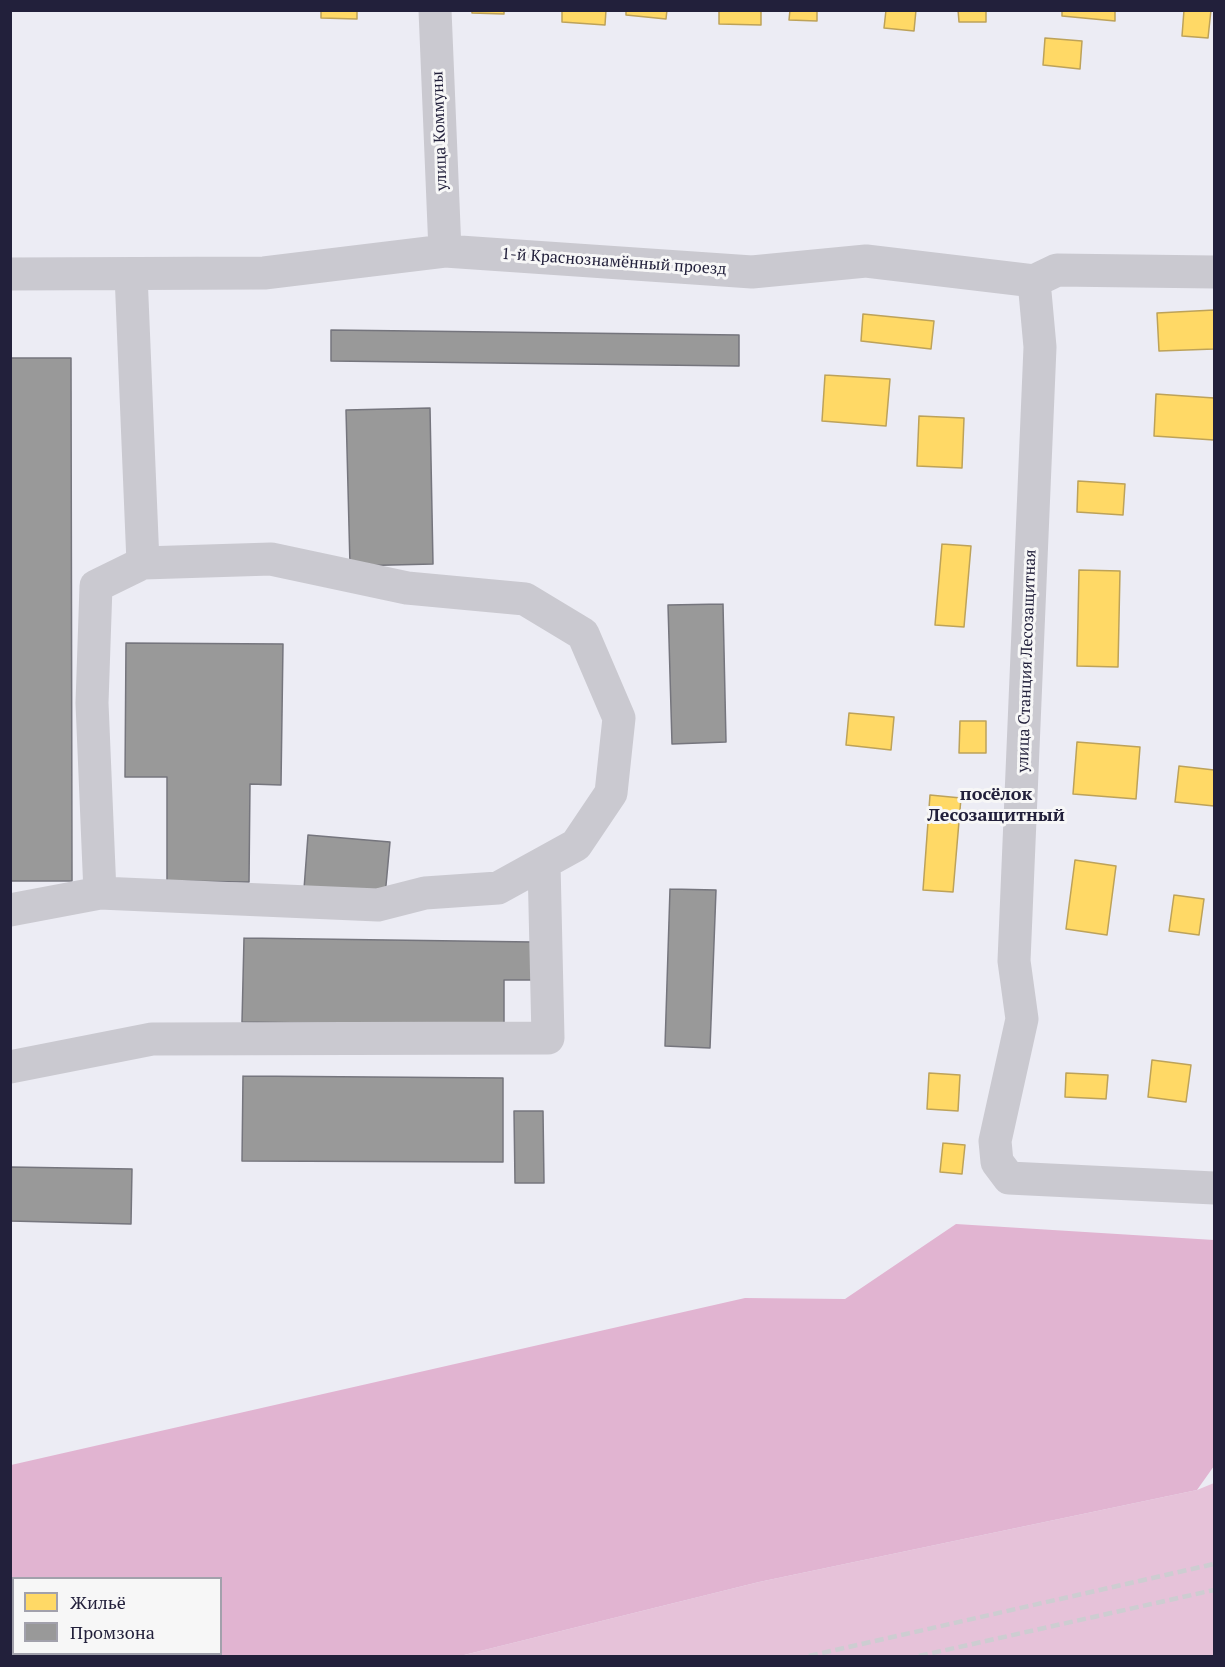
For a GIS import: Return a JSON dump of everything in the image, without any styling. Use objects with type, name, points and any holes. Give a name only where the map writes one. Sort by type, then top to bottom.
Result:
[{"type":"street","name":"улица Коммуны","points":[[435,10],[445,251]]},
{"type":"street","name":"1-й Краснознамённый проезд","points":[[10,274],[264,273],[445,251],[752,272],[866,261],[1034,281],[1057,270],[1215,272]]},
{"type":"street","points":[[132,274],[143,563]]},
{"type":"street","name":"улица Станция Лесозащитная","points":[[1034,281],[1040,347],[1014,961],[1022,1019],[994,1141],[997,1162],[1009,1178],[1215,1188]]},
{"type":"street","points":[[10,910],[100,893],[378,905],[425,893],[498,888],[576,845],[611,794],[619,718],[583,634],[525,599],[407,588],[271,559],[143,563],[96,586],[92,703],[100,893]]},
{"type":"street","points":[[10,1067],[152,1039],[548,1038],[544,863]]},
{"type":"shaded area","points":[[956,1224],[1214,1240],[1214,1466],[1197,1490],[759,1582],[460,1656],[11,1656],[11,1465],[745,1298],[845,1299]]},
{"type":"shaded area","points":[[1214,1483],[1214,1656],[460,1656],[759,1582],[1197,1490]]},
{"type":"building: Жильё","points":[[321,10],[357,10],[357,19],[321,18]]},
{"type":"building: Жильё","points":[[472,10],[504,10],[504,14],[472,13]]},
{"type":"building: Жильё","points":[[562,10],[606,10],[605,25],[562,22]]},
{"type":"building: Жильё","points":[[626,10],[667,10],[666,19],[626,15]]},
{"type":"building: Жильё","points":[[719,10],[761,10],[761,25],[719,24]]},
{"type":"building: Жильё","points":[[790,10],[817,10],[817,21],[789,20]]},
{"type":"building: Жильё","points":[[886,10],[916,10],[914,31],[884,28]]},
{"type":"building: Жильё","points":[[958,10],[986,10],[986,22],[959,22]]},
{"type":"building: Жильё","points":[[1062,10],[1115,10],[1115,21],[1062,16]]},
{"type":"building: Жильё","points":[[1184,10],[1211,10],[1208,38],[1182,36]]},
{"type":"building: Жильё","points":[[1045,38],[1082,41],[1080,69],[1043,65]]},
{"type":"building: Жильё","points":[[1214,310],[1214,349],[1159,351],[1157,313]]},
{"type":"building: Жильё","points":[[863,314],[934,321],[931,349],[861,341]]},
{"type":"building: Жильё","points":[[825,375],[890,379],[886,426],[822,421]]},
{"type":"building: Жильё","points":[[1156,394],[1214,398],[1214,440],[1154,436]]},
{"type":"building: Жильё","points":[[919,416],[964,418],[962,468],[917,466]]},
{"type":"building: Жильё","points":[[1078,481],[1125,484],[1123,515],[1077,512]]},
{"type":"building: Жильё","points":[[942,544],[971,546],[964,627],[935,625]]},
{"type":"building: Жильё","points":[[1079,570],[1120,571],[1118,667],[1077,666]]},
{"type":"building: Жильё","points":[[849,713],[894,717],[891,750],[846,745]]},
{"type":"building: Жильё","points":[[960,721],[986,721],[986,753],[959,753]]},
{"type":"building: Жильё","points":[[1077,742],[1140,747],[1136,799],[1073,794]]},
{"type":"building: Жильё","points":[[1179,766],[1214,770],[1214,806],[1175,802]]},
{"type":"building: Жильё","points":[[930,795],[961,798],[953,892],[923,890]]},
{"type":"building: Жильё","points":[[1075,860],[1116,866],[1107,935],[1066,929]]},
{"type":"building: Жильё","points":[[1174,895],[1204,899],[1199,935],[1169,931]]},
{"type":"building: Жильё","points":[[1152,1060],[1191,1065],[1186,1102],[1148,1097]]},
{"type":"building: Жильё","points":[[929,1073],[960,1075],[958,1111],[927,1109]]},
{"type":"building: Жильё","points":[[1066,1073],[1108,1075],[1106,1099],[1065,1097]]},
{"type":"building: Жильё","points":[[943,1143],[965,1145],[962,1174],[940,1172]]},
{"type":"building: Промзона","points":[[331,330],[739,335],[739,366],[331,361]]},
{"type":"building: Промзона","points":[[10,358],[71,358],[72,881],[10,881]]},
{"type":"building: Промзона","points":[[430,408],[433,564],[350,566],[346,410]]},
{"type":"building: Промзона","points":[[723,604],[726,742],[672,744],[668,605]]},
{"type":"building: Промзона","points":[[126,643],[283,644],[281,785],[250,784],[249,882],[167,881],[167,777],[125,777]]},
{"type":"building: Промзона","points":[[308,835],[390,842],[385,896],[304,889]]},
{"type":"building: Промзона","points":[[670,889],[716,890],[710,1048],[665,1046]]},
{"type":"building: Промзона","points":[[244,938],[532,942],[532,980],[504,980],[504,1026],[242,1022]]},
{"type":"building: Промзона","points":[[243,1076],[503,1078],[503,1162],[242,1161]]},
{"type":"building: Промзона","points":[[514,1111],[543,1111],[544,1183],[515,1183]]},
{"type":"building: Промзона","points":[[10,1167],[132,1169],[131,1224],[10,1221]]},
{"type":"railway","points":[[809,1656],[1214,1564]]},
{"type":"railway","points":[[919,1656],[1214,1590]]},
{"type":"district","name":"посёлок Лесозащитный","points":[[996,805]]}]
